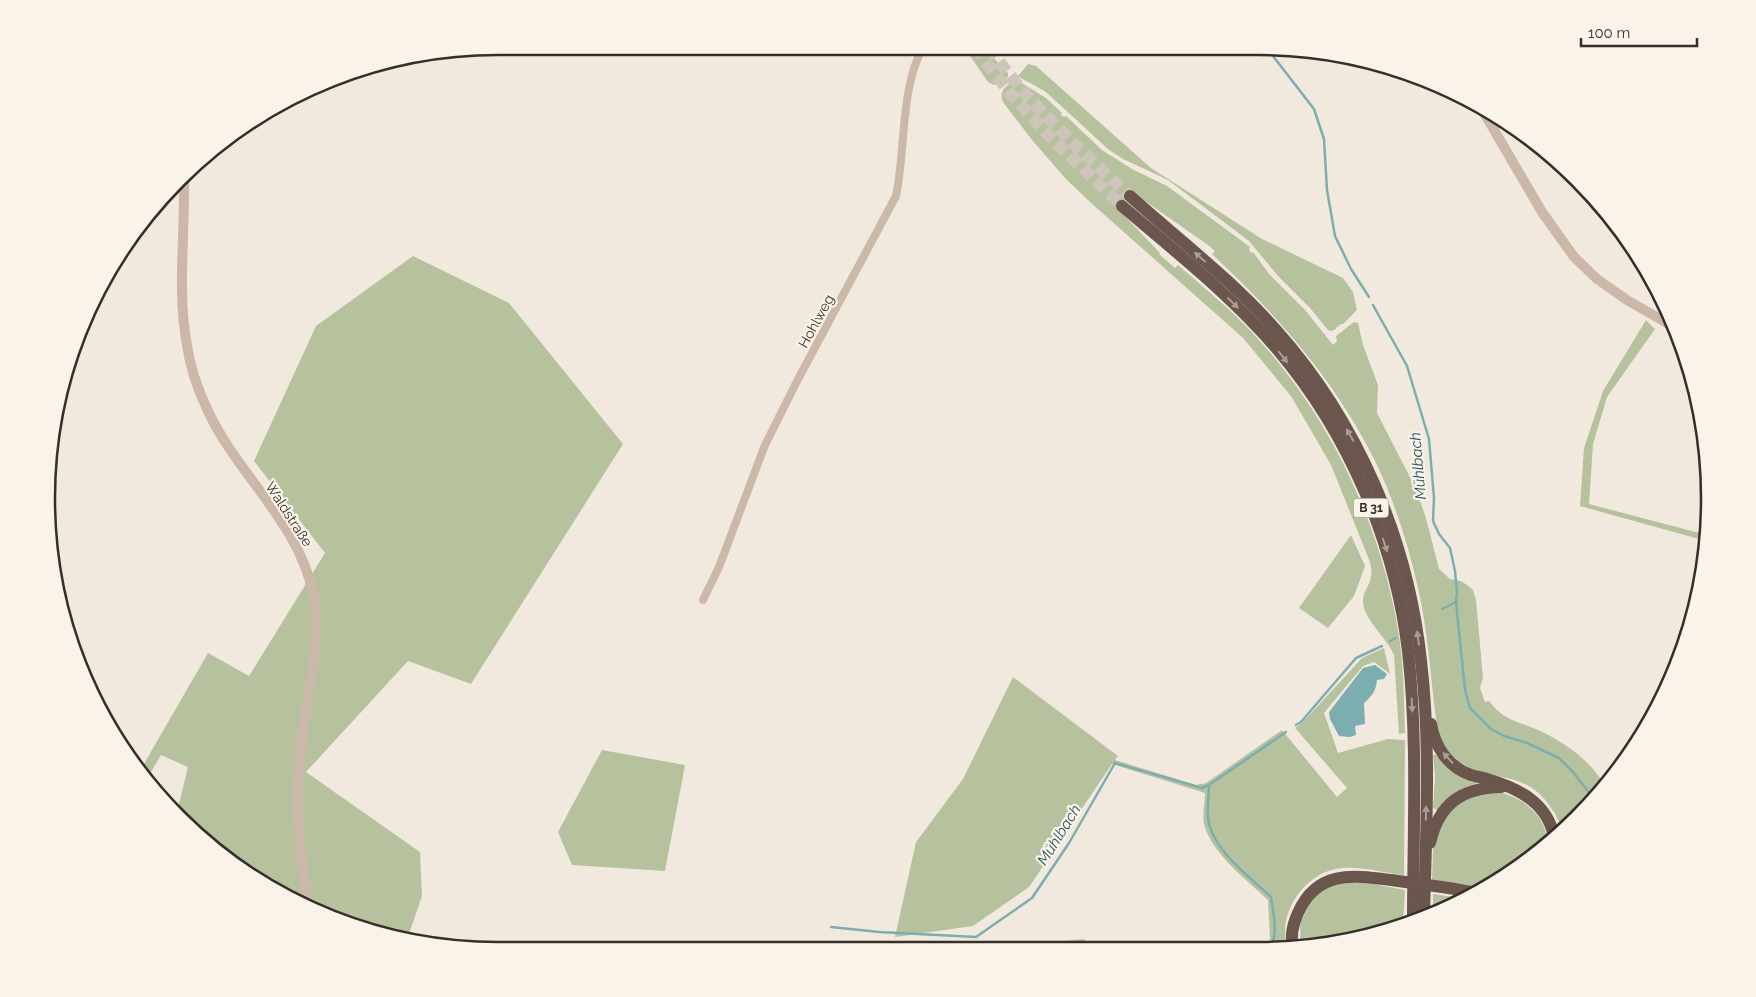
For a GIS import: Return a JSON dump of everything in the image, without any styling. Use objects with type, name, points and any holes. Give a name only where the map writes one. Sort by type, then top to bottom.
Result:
[{"type":"highway","name":"B 31","points":[[1413,913],[1414,726],[1410,668],[1395,583],[1386,548],[1372,509],[1355,470],[1332,428],[1310,392],[1280,352],[1251,320],[1126,201],[1232,285],[1261,313],[1304,364],[1334,407],[1365,463],[1382,501],[1404,569],[1416,621],[1424,686],[1426,760],[1424,909]]},
{"type":"highway","points":[[1424,686],[1432,732],[1444,756],[1463,771],[1524,793],[1541,807],[1552,830]]},
{"type":"highway","points":[[1425,862],[1433,830],[1452,801],[1478,788],[1506,786]]},
{"type":"highway","points":[[1293,940],[1292,932],[1301,905],[1321,884],[1332,879],[1347,876],[1464,891]]},
{"type":"street","name":"Hohlweg","points":[[703,600],[719,566],[765,445],[896,196],[901,174],[910,84],[919,55]]},
{"type":"street","points":[[1488,120],[1542,212],[1574,257],[1597,279],[1627,300],[1663,321]]},
{"type":"street","name":"Waldstraße","points":[[184,186],[183,300],[186,345],[193,369],[208,412],[222,437],[296,545],[306,568],[313,594],[317,630],[314,667],[303,731],[297,786],[298,817],[307,898]]},
{"type":"green space","points":[[969,55],[992,55],[1008,73],[1008,77],[1002,82],[994,85],[988,82]]},
{"type":"green space","points":[[1028,64],[1036,66],[1151,168],[1262,239],[1343,278],[1353,292],[1357,310],[1336,329],[1328,330],[1310,308],[1278,276],[1249,241],[1168,180],[1123,159],[1108,149],[1047,93],[1018,76]]},
{"type":"green space","points":[[1015,79],[1046,98],[1062,113],[1061,115],[1066,116],[1102,150],[1132,169],[1167,186],[1250,247],[1251,253],[1253,252],[1269,274],[1306,311],[1333,345],[1337,341],[1336,336],[1354,322],[1358,323],[1363,345],[1378,385],[1377,413],[1416,489],[1426,518],[1439,569],[1450,579],[1461,581],[1473,590],[1476,600],[1483,678],[1480,688],[1485,702],[1489,701],[1506,717],[1557,740],[1583,759],[1601,779],[1559,823],[1554,812],[1537,792],[1517,781],[1487,774],[1466,766],[1450,753],[1438,734],[1422,606],[1400,522],[1374,459],[1341,402],[1322,375],[1281,324],[1212,254],[1215,251],[1135,194],[1125,200],[1120,211],[1159,254],[1175,268],[1178,265],[1245,325],[1275,358],[1302,394],[1326,432],[1347,472],[1365,513],[1380,555],[1392,599],[1400,643],[1405,733],[1399,734],[1394,655],[1366,614],[1364,607],[1363,597],[1371,575],[1370,562],[1331,465],[1291,396],[1243,338],[1065,178],[1032,140],[1003,102],[1002,91]]},
{"type":"green space","points":[[413,256],[509,303],[623,444],[471,684],[408,661],[306,772],[420,852],[422,896],[410,932],[384,927],[329,908],[277,883],[252,867],[206,832],[179,805],[188,767],[161,755],[151,773],[144,764],[208,653],[249,676],[325,553],[254,461],[316,326]]},
{"type":"green space","points":[[1646,320],[1655,329],[1607,397],[1593,444],[1589,504],[1699,533],[1699,539],[1580,506],[1584,448],[1603,391]]},
{"type":"green space","points":[[1351,535],[1365,566],[1354,596],[1328,628],[1299,608]]},
{"type":"green space","points":[[1384,648],[1390,674],[1374,662],[1363,666],[1324,713],[1338,753],[1388,739],[1405,740],[1404,875],[1350,868],[1329,871],[1306,885],[1297,896],[1286,920],[1286,941],[1267,942],[1270,939],[1268,900],[1222,856],[1208,835],[1204,824],[1203,812],[1205,793],[1112,764],[1029,887],[973,926],[895,937],[916,842],[963,779],[1013,677],[1118,756],[1115,760],[1196,785],[1206,783],[1282,730],[1337,797],[1347,788],[1295,728],[1302,723],[1362,658]]},
{"type":"green space","points":[[602,750],[685,765],[665,871],[572,865],[558,832]]},
{"type":"green space","points":[[1433,755],[1436,755],[1445,764],[1478,783],[1455,793],[1438,810],[1433,808],[1435,776]]},
{"type":"green space","points":[[1495,791],[1514,797],[1523,802],[1537,815],[1546,835],[1504,867],[1474,886],[1432,880],[1433,850],[1440,822],[1464,797]]},
{"type":"green space","points":[[1368,883],[1405,890],[1404,917],[1372,927],[1301,940],[1300,924],[1308,907],[1318,893],[1331,885]]},
{"type":"green space","points":[[1433,894],[1452,897],[1433,905]]},
{"type":"green space","points":[[1083,939],[1088,942],[1052,942]]},
{"type":"water","points":[[1375,665],[1387,674],[1384,679],[1377,680],[1373,693],[1364,703],[1365,724],[1355,726],[1356,735],[1350,737],[1339,736],[1330,719],[1329,712],[1363,668]]},
{"type":"waterway","name":"Mühlbach","points":[[1273,56],[1314,109],[1324,139],[1327,190],[1335,236],[1351,269],[1369,297]]},
{"type":"waterway","name":"Mühlbach","points":[[1373,305],[1407,366],[1429,439],[1434,498],[1433,521],[1439,534],[1450,548],[1455,571],[1456,602],[1465,690],[1470,708],[1491,729],[1559,758],[1589,793]]},
{"type":"waterway","name":"Mühlbach","points":[[1442,609],[1456,602]]},
{"type":"waterway","name":"Mühlbach","points":[[1390,641],[1396,638]]},
{"type":"waterway","name":"Mühlbach","points":[[1296,725],[1301,722],[1356,658],[1382,646]]},
{"type":"waterway","name":"Mühlbach","points":[[831,927],[879,932],[976,937],[1032,898],[1069,843],[1115,763],[1202,788],[1286,732]]},
{"type":"waterway","points":[[1209,785],[1208,815],[1213,835],[1235,864],[1271,897],[1275,929],[1273,941]]},
{"type":"tunnel","points":[[981,55],[1008,90],[1044,130],[1122,206]]},
{"type":"tunnel","points":[[995,55],[1037,106],[1074,144],[1130,196]]}]
